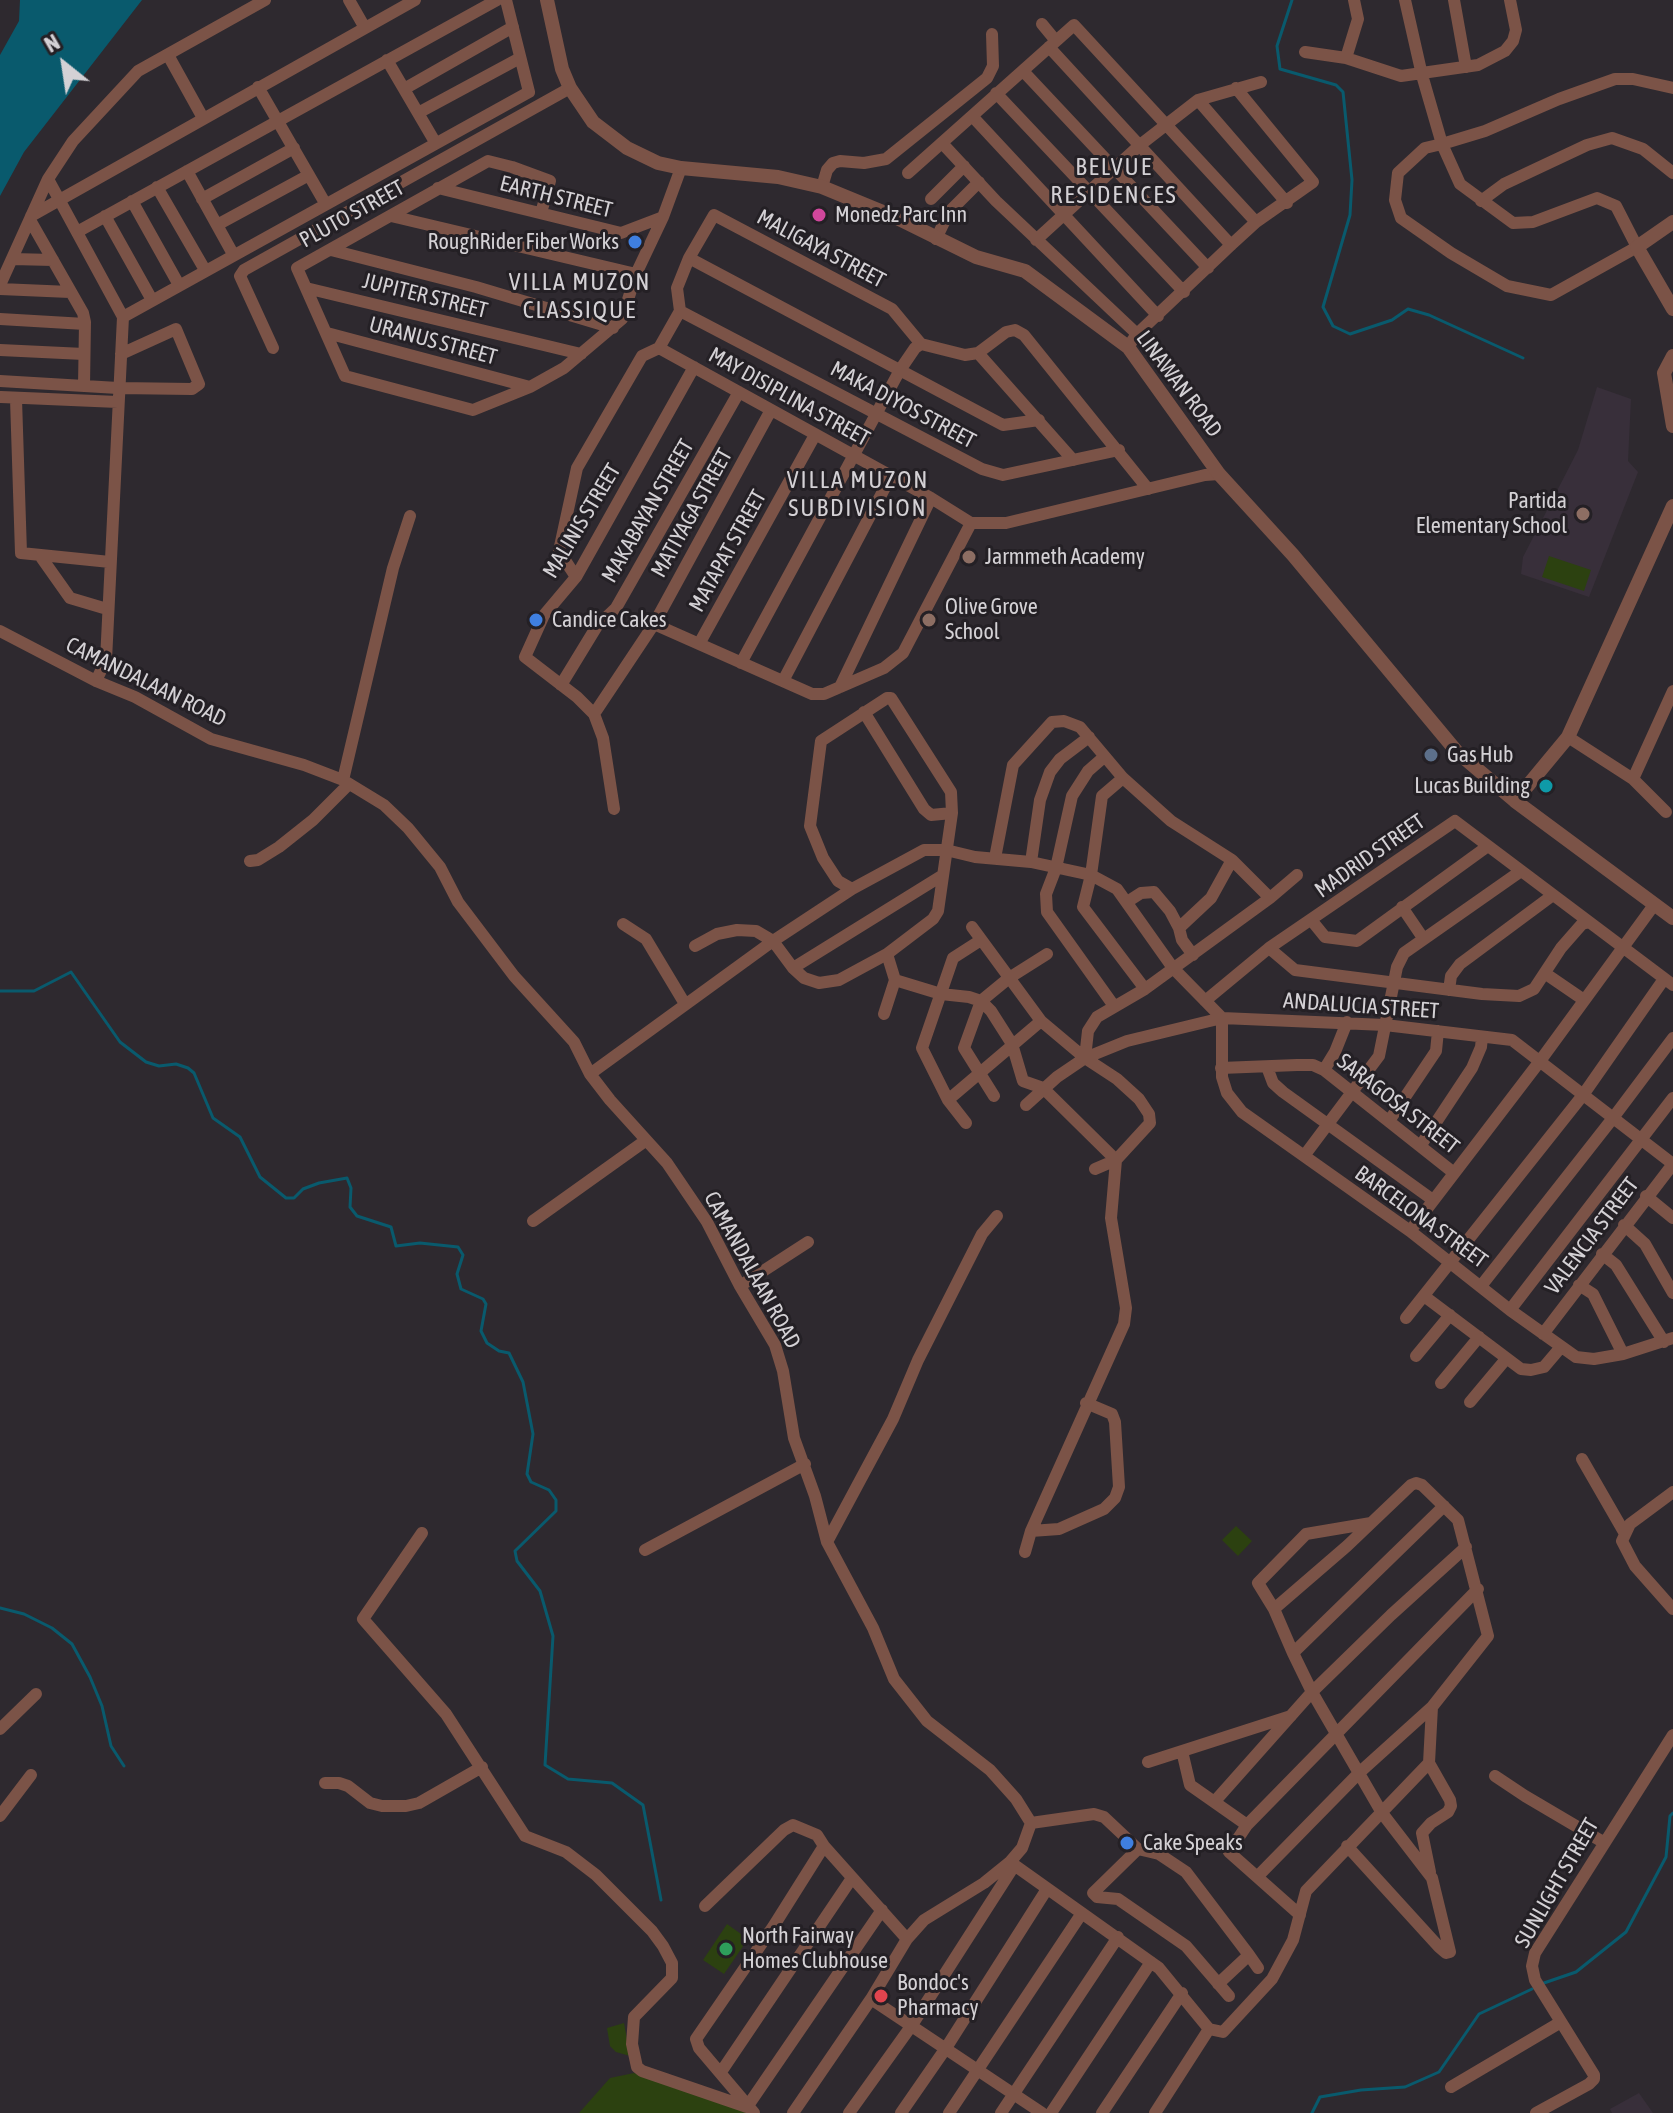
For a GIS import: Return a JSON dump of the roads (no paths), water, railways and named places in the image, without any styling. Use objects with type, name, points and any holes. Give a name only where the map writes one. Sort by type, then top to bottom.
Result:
[{"type":"street","points":[[70,292],[0,287],[48,179],[73,141],[138,71],[265,0]]},
{"type":"street","points":[[349,0],[365,28]]},
{"type":"street","points":[[30,218],[415,0]]},
{"type":"street","points":[[77,232],[497,0]]},
{"type":"street","points":[[123,317],[529,92],[506,0]]},
{"type":"street","name":"LINAWAN ROAD","points":[[547,0],[562,69],[570,88],[593,122],[627,148],[658,163],[681,168],[778,177],[822,187],[895,217],[976,257],[1025,271],[1133,340],[1219,474],[1293,555],[1457,752],[1515,801],[1673,918]]},
{"type":"street","points":[[1346,58],[1358,19],[1354,0]]},
{"type":"street","points":[[1405,0],[1442,144],[1460,184],[1513,223],[1533,222],[1597,198],[1616,206],[1673,309]]},
{"type":"street","points":[[1454,0],[1466,67]]},
{"type":"street","points":[[1305,52],[1346,58],[1401,76],[1478,65],[1505,51],[1513,41],[1516,30],[1510,0]]},
{"type":"street","points":[[1042,24],[1052,44],[1231,245]]},
{"type":"street","points":[[908,173],[1074,25],[1256,222]]},
{"type":"street","points":[[404,89],[513,27]]},
{"type":"street","points":[[822,187],[827,170],[833,163],[886,159],[987,78],[993,66],[992,34]]},
{"type":"street","points":[[168,55],[203,118]]},
{"type":"street","points":[[418,113],[520,58]]},
{"type":"street","points":[[387,60],[435,142]]},
{"type":"street","points":[[1023,71],[1208,268]]},
{"type":"street","points":[[1673,88],[1633,79],[1615,79],[1485,131],[1425,148],[1398,173],[1395,200],[1401,218],[1451,253],[1507,286],[1551,295],[1637,247],[1673,222]]},
{"type":"street","points":[[1036,240],[1140,145],[1198,100],[1261,82]]},
{"type":"street","points":[[258,87],[325,203]]},
{"type":"street","points":[[273,348],[240,276],[244,270],[570,88]]},
{"type":"street","points":[[942,143],[1133,340],[1256,222],[1313,182],[1236,88]]},
{"type":"street","points":[[996,93],[1184,292]]},
{"type":"street","points":[[1198,100],[1287,203]]},
{"type":"street","points":[[972,116],[1158,316]]},
{"type":"street","points":[[1481,201],[1504,184],[1587,145],[1612,138],[1643,149],[1673,173]]},
{"type":"street","points":[[202,199],[294,148]]},
{"type":"street","name":"PLUTO STREET","points":[[306,288],[297,268],[488,161],[550,181],[541,213]]},
{"type":"street","points":[[931,199],[964,166]]},
{"type":"street","points":[[306,288],[345,376],[473,410],[530,387],[564,368],[622,319],[636,274],[663,217],[681,168]]},
{"type":"street","points":[[187,171],[233,254]]},
{"type":"street","points":[[217,225],[309,175]]},
{"type":"street","points":[[48,179],[123,317],[106,660],[96,681]]},
{"type":"street","points":[[936,239],[949,212],[979,182]]},
{"type":"street","points":[[157,187],[205,270]]},
{"type":"street","name":"EARTH STREET","points":[[438,188],[621,233],[663,217]]},
{"type":"street","points":[[132,201],[179,285]]},
{"type":"street","name":"MALIGAYA STREET","points":[[689,258],[714,215],[892,309],[921,344]]},
{"type":"street","points":[[105,216],[152,300]]},
{"type":"street","points":[[391,216],[636,274]]},
{"type":"street","points":[[30,218],[83,313],[84,386]]},
{"type":"street","points":[[331,250],[476,287],[613,328]]},
{"type":"street","points":[[576,577],[559,551],[577,468],[642,356],[659,348],[680,311],[677,288],[689,258],[1003,425],[1039,420]]},
{"type":"street","points":[[12,259],[53,260]]},
{"type":"street","name":"JUPITER STREET","points":[[306,288],[581,354]]},
{"type":"street","name":"MAKA DIYOS STREET","points":[[680,311],[982,469],[1003,475],[1119,450]]},
{"type":"street","points":[[0,319],[85,324]]},
{"type":"street","points":[[0,381],[118,388],[192,389],[199,384],[176,329],[121,354]]},
{"type":"street","points":[[741,663],[900,370],[921,344],[965,355],[978,353],[1006,332],[1015,330],[1024,335],[1148,489]]},
{"type":"street","name":"URANUS STREET","points":[[327,333],[530,387]]},
{"type":"street","name":"MAY DISIPLINA STREET","points":[[659,348],[971,523]]},
{"type":"street","points":[[0,350],[84,354]]},
{"type":"street","points":[[978,353],[1073,460]]},
{"type":"street","points":[[1673,356],[1664,373],[1673,426]]},
{"type":"street","name":"MALINIS STREET","points":[[594,714],[525,657],[544,615],[576,577],[694,367]]},
{"type":"street","name":"MAKABAYAN STREET","points":[[561,685],[597,626],[616,608],[739,392]]},
{"type":"street","points":[[1,397],[118,402]]},
{"type":"street","points":[[16,399],[21,553],[110,562]]},
{"type":"street","name":"MATIYAGA STREET","points":[[594,714],[654,624],[771,410]]},
{"type":"street","name":"MATAPAT STREET","points":[[699,644],[815,435]]},
{"type":"street","points":[[654,624],[812,694],[824,694],[884,668],[903,653],[971,523],[1006,523],[1219,474]]},
{"type":"street","points":[[783,681],[891,476]]},
{"type":"street","points":[[840,687],[931,498]]},
{"type":"street","points":[[1515,801],[1568,737],[1673,506]]},
{"type":"street","points":[[250,861],[258,860],[279,847],[313,820],[346,782],[393,568],[410,516]]},
{"type":"street","points":[[41,557],[70,598],[107,609]]},
{"type":"street","name":"CAMANDALAAN ROAD","points":[[0,631],[96,681],[135,697],[211,739],[304,765],[346,782],[384,805],[408,828],[440,867],[458,902],[514,976],[574,1042],[590,1074],[667,1163],[707,1222],[775,1345],[783,1371],[794,1438],[805,1464],[827,1542],[873,1628],[894,1679],[927,1721],[990,1770],[1016,1799],[1031,1823]]},
{"type":"street","points":[[1633,779],[1673,691]]},
{"type":"street","points":[[695,946],[717,934],[737,930],[756,931],[773,941],[804,978],[819,983],[839,980],[887,954],[933,919],[938,911],[943,875],[952,852],[951,792],[891,698],[821,741],[810,826],[823,858],[838,881],[852,889]]},
{"type":"street","points":[[864,712],[924,809],[931,815],[952,813]]},
{"type":"street","points":[[594,714],[603,738],[614,809]]},
{"type":"street","points":[[995,858],[1013,765],[1052,722],[1064,721],[1080,727],[1123,778],[1171,821],[1232,860],[1270,898]]},
{"type":"street","points":[[1031,862],[1040,800],[1050,772],[1060,759],[1089,737]]},
{"type":"street","points":[[1568,737],[1633,779],[1666,812]]},
{"type":"street","points":[[1104,757],[1088,771],[1072,796],[1056,868],[1046,894],[1047,912],[1114,1006]]},
{"type":"street","points":[[1123,778],[1102,796],[1091,875],[1083,907],[1145,989]]},
{"type":"street","name":"MADRID STREET","points":[[1205,1001],[1269,948],[1455,821],[1668,982]]},
{"type":"street","points":[[1312,921],[1325,937],[1357,941],[1488,846]]},
{"type":"street","points":[[590,1074],[773,941],[852,889],[924,850],[1031,862],[1091,875],[1117,889],[1173,968],[1222,1018]]},
{"type":"street","points":[[1179,928],[1211,898],[1232,860]]},
{"type":"street","points":[[1304,1156],[1379,1056],[1393,983],[1404,953],[1521,871]]},
{"type":"street","points":[[793,968],[943,875]]},
{"type":"street","points":[[1085,1058],[1088,1031],[1097,1017],[1145,989],[1193,955],[1297,875]]},
{"type":"street","points":[[1127,902],[1141,893],[1154,892],[1170,911],[1182,940],[1193,955]]},
{"type":"street","points":[[1449,990],[1451,976],[1460,964],[1553,895]]},
{"type":"street","points":[[1410,1231],[1654,905]]},
{"type":"street","points":[[1402,907],[1423,938]]},
{"type":"street","points":[[1269,948],[1295,970],[1519,996],[1534,989],[1575,932],[1582,924],[1589,922]]},
{"type":"street","points":[[623,924],[646,939],[685,1004]]},
{"type":"street","points":[[972,927],[1041,1021],[1085,1058],[1117,1079],[1139,1099],[1149,1114],[1150,1123],[1116,1160],[1095,1169]]},
{"type":"street","points":[[966,1123],[948,1100],[922,1048],[953,958],[981,940]]},
{"type":"street","points":[[884,1014],[895,980],[887,954]]},
{"type":"street","points":[[994,1096],[964,1048],[981,1001],[1009,978],[1047,954]]},
{"type":"street","points":[[1546,974],[1584,1000]]},
{"type":"street","points":[[895,980],[941,994],[981,1001],[1012,1044],[1023,1081],[1043,1088],[1116,1160]]},
{"type":"street","points":[[1406,1318],[1583,1095],[1668,982]]},
{"type":"street","name":"ANDALUCIA STREET","points":[[1026,1105],[1043,1088],[1085,1058],[1127,1041],[1222,1018],[1385,1025],[1512,1040],[1673,1164]]},
{"type":"street","name":"BARCELONA STREET","points":[[1222,1018],[1221,1068],[1227,1093],[1242,1112],[1410,1231],[1561,1347],[1576,1357],[1594,1359],[1669,1340]]},
{"type":"street","points":[[948,1100],[1041,1021]]},
{"type":"street","points":[[1324,1070],[1347,1022]]},
{"type":"street","points":[[1389,1121],[1436,1051],[1438,1031]]},
{"type":"street","points":[[1421,1145],[1472,1068],[1482,1037]]},
{"type":"street","points":[[1481,1286],[1673,1038]]},
{"type":"street","name":"SARAGOSA STREET","points":[[1221,1068],[1313,1065],[1324,1070],[1454,1173]]},
{"type":"street","points":[[1267,1067],[1273,1083],[1326,1125],[1433,1200]]},
{"type":"street","points":[[1510,1310],[1673,1098]]},
{"type":"street","points":[[533,1221],[645,1141]]},
{"type":"street","points":[[1025,1552],[1031,1531],[1086,1403],[1124,1324],[1126,1308],[1111,1218],[1116,1160]]},
{"type":"street","name":"VALENCIA STREET","points":[[1543,1334],[1673,1164]]},
{"type":"street","points":[[1646,1196],[1673,1218]]},
{"type":"street","points":[[827,1542],[893,1419],[918,1360],[982,1234],[997,1216]]},
{"type":"street","points":[[1624,1225],[1645,1244],[1673,1293]]},
{"type":"street","points":[[740,1286],[808,1242]]},
{"type":"street","points":[[1602,1254],[1616,1265],[1669,1340]]},
{"type":"street","points":[[1579,1285],[1593,1294],[1623,1354]]},
{"type":"street","points":[[1424,1296],[1521,1369],[1544,1367],[1561,1347]]},
{"type":"street","points":[[1416,1356],[1450,1315]]},
{"type":"street","points":[[1441,1383],[1479,1337]]},
{"type":"street","points":[[1470,1402],[1506,1359]]},
{"type":"street","points":[[1031,1531],[1059,1529],[1104,1509],[1115,1498],[1119,1487],[1115,1422],[1112,1414],[1086,1403]]},
{"type":"street","points":[[1582,1459],[1624,1532]]},
{"type":"street","points":[[645,1550],[805,1464]]},
{"type":"street","points":[[1257,1877],[1360,1772],[1432,1707],[1488,1636],[1458,1520],[1422,1485],[1416,1483],[1274,1609]]},
{"type":"street","points":[[1673,1492],[1630,1524],[1622,1541],[1635,1566],[1673,1609]]},
{"type":"street","points":[[1293,1653],[1444,1506]]},
{"type":"street","points":[[1371,1523],[1306,1534],[1258,1583],[1274,1609],[1312,1692],[1382,1813],[1432,1878]]},
{"type":"street","points":[[422,1533],[363,1619],[446,1714],[525,1836],[566,1852],[596,1875],[652,1931],[672,1963],[672,1978],[634,2017],[632,2044],[637,2067],[751,2110]]},
{"type":"street","points":[[1216,1800],[1312,1692],[1466,1547]]},
{"type":"street","points":[[1300,1915],[1229,1852],[1247,1825],[1478,1589]]},
{"type":"street","points":[[0,1729],[36,1694]]},
{"type":"street","points":[[1347,1846],[1439,1947],[1446,1953],[1450,1952],[1422,1833],[1451,1806],[1429,1763],[1432,1707]]},
{"type":"street","points":[[1148,1762],[1294,1715]]},
{"type":"street","name":"SUNLIGHT STREET","points":[[1536,2113],[1589,2084],[1594,2075],[1535,1980],[1532,1966],[1535,1953],[1673,1735]]},
{"type":"street","points":[[1182,1751],[1190,1785],[1216,1800],[1247,1825]]},
{"type":"street","points":[[1012,1864],[1151,1962],[1182,1993],[1209,2029],[1223,2032],[1272,1979],[1293,1940],[1306,1891],[1429,1763]]},
{"type":"street","points":[[325,1783],[348,1786],[370,1803],[406,1806],[419,1803],[482,1767]]},
{"type":"street","points":[[0,1816],[31,1775]]},
{"type":"street","points":[[1495,1776],[1603,1842]]},
{"type":"street","points":[[849,2113],[912,2025],[1022,1848],[1031,1823],[1100,1814],[1138,1849],[1159,1854],[1186,1872],[1258,1968]]},
{"type":"street","points":[[705,1906],[784,1830],[793,1825],[817,1835],[907,1939]]},
{"type":"street","points":[[751,2110],[699,2048],[696,2039],[824,1846]]},
{"type":"street","points":[[1138,1849],[1093,1893],[1097,1897],[1118,1899],[1186,1946],[1229,1996]]},
{"type":"street","points":[[793,2113],[871,1999],[907,1939],[924,1920],[1012,1864]]},
{"type":"street","points":[[721,2072],[852,1878]]},
{"type":"street","points":[[901,2113],[1047,1889]]},
{"type":"street","points":[[751,2110],[882,1910]]},
{"type":"street","points":[[949,2113],[1082,1913]]},
{"type":"street","points":[[1001,2113],[1118,1937]]},
{"type":"street","points":[[1218,1984],[1249,1955]]},
{"type":"street","points":[[1051,2113],[1151,1962]]},
{"type":"street","points":[[1102,2113],[1182,1993]]},
{"type":"street","points":[[871,1999],[1042,2113]]},
{"type":"street","points":[[1451,2087],[1561,2022]]},
{"type":"street","points":[[1155,2113],[1209,2029]]},
{"type":"water","points":[[20,0],[142,0],[24,152],[0,196],[0,55],[19,21]]},
{"type":"waterway","points":[[1292,0],[1277,46],[1280,69],[1336,85],[1343,92],[1352,180],[1350,215],[1323,307],[1333,326],[1350,334],[1392,320],[1408,309],[1429,315],[1523,358]]},
{"type":"waterway","points":[[0,991],[34,991],[71,972],[120,1042],[146,1062],[159,1066],[176,1064],[194,1073],[213,1118],[240,1137],[260,1177],[286,1198],[294,1198],[303,1189],[319,1183],[347,1178],[351,1188],[350,1207],[357,1216],[391,1227],[396,1246],[420,1243],[458,1247],[463,1255],[457,1274],[461,1289],[483,1299],[486,1304],[481,1331],[487,1343],[509,1353],[523,1382],[533,1434],[527,1474],[531,1482],[549,1490],[556,1500],[556,1511],[515,1551],[517,1561],[540,1591],[553,1636],[545,1765],[568,1779],[612,1783],[643,1805],[661,1900]]},
{"type":"waterway","points":[[0,1608],[24,1614],[52,1628],[72,1644],[102,1706],[111,1746],[124,1766]]},
{"type":"waterway","points":[[1541,1984],[1576,1972],[1626,1932],[1666,1857],[1670,1816],[1673,1813]]},
{"type":"waterway","points":[[1312,2113],[1320,2097],[1405,2087],[1439,2072],[1479,2014],[1532,1989]]},
{"type":"place","name":"Monedz Parc Inn","points":[[819,215]]},
{"type":"place","name":"RoughRider Fiber Works","points":[[635,242]]},
{"type":"place","name":"Partida Elementary School","points":[[1583,514]]},
{"type":"place","name":"Jarmmeth Academy","points":[[969,557]]},
{"type":"place","name":"Candice Cakes","points":[[536,620]]},
{"type":"place","name":"Olive Grove School","points":[[929,620]]},
{"type":"place","name":"Gas Hub","points":[[1431,755]]},
{"type":"place","name":"Lucas Building","points":[[1546,786]]},
{"type":"place","name":"Cake Speaks","points":[[1127,1843]]},
{"type":"place","name":"North Fairway Homes Clubhouse","points":[[726,1949]]},
{"type":"place","name":"Bondoc's Pharmacy","points":[[881,1996]]},
{"type":"district","name":"BELVUE RESIDENCES","points":[[1114,181]]},
{"type":"district","name":"VILLA MUZON CLASSIQUE","points":[[580,296]]},
{"type":"district","name":"VILLA MUZON SUBDIVISION","points":[[858,494]]}]
